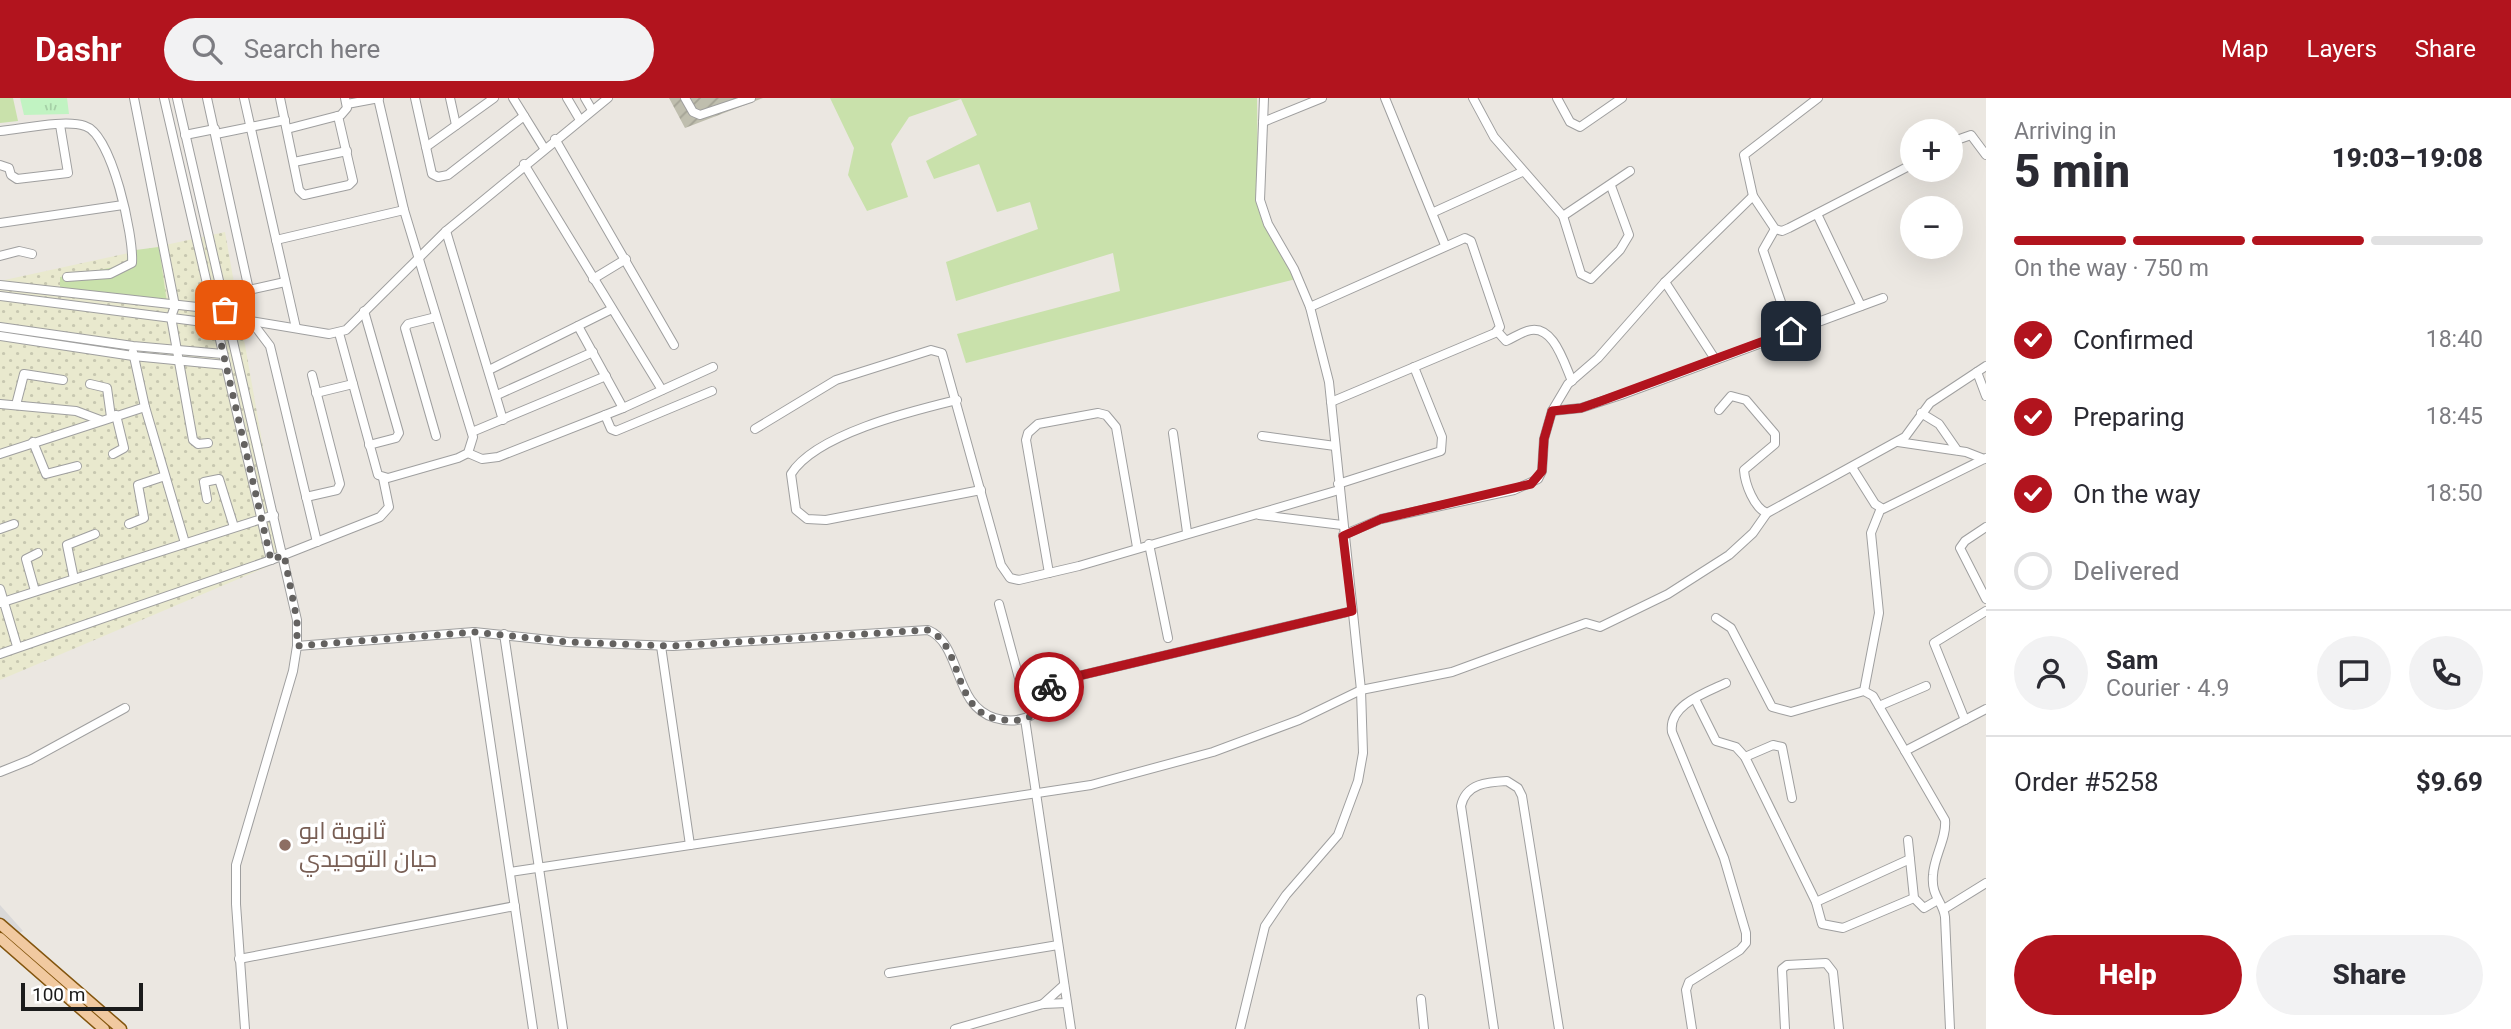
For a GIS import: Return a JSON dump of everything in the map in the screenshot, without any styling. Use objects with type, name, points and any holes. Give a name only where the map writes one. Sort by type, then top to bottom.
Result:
[{"type":"main road","points":[[0,924],[121,1029]]},
{"type":"main road","points":[[0,938],[5,947],[104,1029]]},
{"type":"street","points":[[134,98],[175,306],[171,317],[193,440],[198,444],[208,443]]},
{"type":"street","points":[[164,98],[271,560]]},
{"type":"street","points":[[177,98],[297,620],[297,646],[238,853],[235,891],[245,1029]]},
{"type":"street","points":[[207,98],[249,290]]},
{"type":"street","points":[[244,98],[296,328]]},
{"type":"street","points":[[280,98],[300,191],[306,195],[352,183],[338,116]]},
{"type":"street","points":[[185,135],[338,116],[346,111],[346,101],[379,98],[404,210],[472,432],[473,443],[468,453],[458,458],[383,478]]},
{"type":"street","points":[[415,98],[432,174],[445,177],[524,116]]},
{"type":"street","points":[[450,98],[456,125]]},
{"type":"street","points":[[426,147],[494,98]]},
{"type":"street","points":[[513,98],[544,148]]},
{"type":"street","points":[[566,98],[580,120]]},
{"type":"street","points":[[0,285],[213,309],[227,317],[338,333],[446,231],[524,164],[608,98]]},
{"type":"street","points":[[685,98],[699,115],[751,98]]},
{"type":"street","points":[[1240,1029],[1265,926],[1286,895],[1338,835],[1349,808],[1363,753],[1361,690],[1331,402],[1310,307],[1262,207],[1264,98]]},
{"type":"street","points":[[1263,122],[1322,98]]},
{"type":"street","points":[[1385,98],[1434,212],[1445,245]]},
{"type":"street","points":[[1474,98],[1486,125],[1522,172],[1563,216],[1581,274],[1591,279],[1620,250],[1629,235],[1611,186]]},
{"type":"street","points":[[1557,98],[1570,122],[1580,127],[1622,98]]},
{"type":"street","points":[[1818,98],[1746,152],[1744,159],[1753,196],[1775,229],[1782,231],[1900,171]]},
{"type":"street","points":[[586,99],[592,110]]},
{"type":"street","points":[[0,131],[78,124],[93,130],[116,175],[133,249],[132,263],[125,270],[110,274],[67,277]]},
{"type":"street","points":[[0,165],[9,167],[11,175],[16,179],[68,173],[60,125]]},
{"type":"street","points":[[1963,138],[1971,135],[1986,155]]},
{"type":"street","points":[[555,139],[674,345]]},
{"type":"street","points":[[294,162],[346,151]]},
{"type":"street","points":[[524,164],[662,390]]},
{"type":"street","points":[[1563,216],[1630,171]]},
{"type":"street","points":[[1434,212],[1522,172]]},
{"type":"street","points":[[1343,536],[1381,519],[1531,484],[1542,471],[1544,439],[1552,411],[1572,381],[1598,358],[1665,282],[1753,196]]},
{"type":"street","points":[[0,223],[123,205]]},
{"type":"street","points":[[276,240],[404,210]]},
{"type":"street","points":[[1816,214],[1861,306]]},
{"type":"street","points":[[1775,229],[1763,250],[1791,331]]},
{"type":"street","points":[[446,231],[503,420]]},
{"type":"street","points":[[1310,307],[1462,238],[1471,241],[1498,321],[1497,331],[1506,341],[1530,330],[1544,332],[1553,342],[1572,381]]},
{"type":"street","points":[[0,256],[19,251],[33,254]]},
{"type":"street","points":[[593,279],[626,259]]},
{"type":"street","points":[[222,296],[285,282]]},
{"type":"street","points":[[1665,282],[1715,359]]},
{"type":"street","points":[[0,296],[217,324],[227,317]]},
{"type":"street","points":[[116,298],[116,310]]},
{"type":"street","points":[[1552,411],[1581,408],[1883,298]]},
{"type":"street","points":[[489,370],[611,309]]},
{"type":"street","points":[[364,311],[400,433],[396,438],[369,445]]},
{"type":"street","points":[[436,317],[408,324],[405,328],[436,436]]},
{"type":"street","points":[[251,321],[270,346],[317,542]]},
{"type":"street","points":[[578,326],[624,408]]},
{"type":"street","points":[[0,327],[180,361],[226,365]]},
{"type":"street","points":[[1331,402],[1497,331]]},
{"type":"street","points":[[0,653],[86,626],[271,560],[386,513],[389,504],[383,478],[376,473],[338,333]]},
{"type":"street","points":[[0,336],[133,351],[178,350],[223,354]]},
{"type":"street","points":[[755,429],[836,380],[931,350],[942,353],[1005,572],[1010,578],[1019,580],[1253,514],[1441,452],[1442,437],[1414,367]]},
{"type":"street","points":[[133,351],[145,407],[185,543]]},
{"type":"street","points":[[496,395],[593,352]]},
{"type":"street","points":[[510,872],[1118,779],[1184,761],[1290,724],[1361,690],[1451,672],[1586,623],[1600,626],[1668,594],[1740,545],[1767,513],[1837,474],[1853,469],[1898,442],[1905,437],[1930,403],[1986,366]]},
{"type":"street","points":[[468,453],[477,458],[493,458],[624,408],[713,367]]},
{"type":"street","points":[[1977,372],[1986,396]]},
{"type":"street","points":[[16,405],[24,374],[63,380]]},
{"type":"street","points":[[306,498],[337,490],[340,486],[312,375]]},
{"type":"street","points":[[472,432],[606,376]]},
{"type":"street","points":[[90,384],[107,388],[124,448],[113,454]]},
{"type":"street","points":[[316,393],[353,384]]},
{"type":"street","points":[[605,415],[611,429],[617,431],[712,391]]},
{"type":"street","points":[[1719,410],[1731,396],[1743,398],[1775,434],[1775,444],[1744,470],[1749,489],[1761,510],[1767,513]]},
{"type":"street","points":[[957,400],[877,423],[812,453],[791,474],[796,510],[807,519],[826,520],[981,490]]},
{"type":"street","points":[[0,404],[76,411],[100,420]]},
{"type":"street","points":[[0,454],[145,407]]},
{"type":"street","points":[[1049,573],[1026,440],[1028,432],[1038,424],[1098,414],[1111,419],[1116,427],[1137,547]]},
{"type":"street","points":[[1921,414],[1939,424],[1957,450]]},
{"type":"street","points":[[1173,433],[1187,532]]},
{"type":"street","points":[[1262,436],[1335,446]]},
{"type":"street","points":[[33,442],[47,475],[77,466]]},
{"type":"street","points":[[1898,442],[1957,450],[1985,458]]},
{"type":"street","points":[[1881,508],[1898,503],[1985,458]]},
{"type":"street","points":[[1853,469],[1881,508]]},
{"type":"street","points":[[129,524],[145,517],[138,485],[165,476]]},
{"type":"street","points":[[206,499],[204,482],[219,479],[234,527]]},
{"type":"street","points":[[1864,691],[1879,613],[1871,533],[1881,508]]},
{"type":"street","points":[[1253,514],[1342,526]]},
{"type":"street","points":[[2,602],[274,515]]},
{"type":"street","points":[[0,529],[14,524]]},
{"type":"street","points":[[1986,527],[1965,541],[1960,548],[1986,599]]},
{"type":"street","points":[[74,579],[67,545],[95,534]]},
{"type":"street","points":[[1149,544],[1168,638]]},
{"type":"street","points":[[35,591],[26,559],[38,553]]},
{"type":"street","points":[[0,589],[17,646]]},
{"type":"street","points":[[999,604],[1020,682],[1061,680],[1352,611]]},
{"type":"street","points":[[1965,720],[1934,643],[1986,611]]},
{"type":"street","points":[[1716,618],[1731,628],[1772,707],[1779,711],[1791,712],[1864,691],[1873,696],[1945,820],[1934,867],[1936,901],[1944,909],[1950,1029]]},
{"type":"street","points":[[297,646],[474,632],[568,642],[661,646],[928,630],[941,640],[975,708],[983,714],[1001,720],[1025,719],[1032,715],[1046,690],[1061,680]]},
{"type":"street","points":[[474,632],[533,1029]]},
{"type":"street","points":[[504,634],[563,1029]]},
{"type":"street","points":[[661,646],[690,845]]},
{"type":"street","points":[[1692,1029],[1686,990],[1689,982],[1740,950],[1746,939],[1724,858],[1672,732],[1673,715],[1695,699],[1726,683]]},
{"type":"street","points":[[1879,706],[1926,686]]},
{"type":"street","points":[[1695,699],[1716,741],[1736,747],[1745,757],[1816,902],[1822,925],[1843,928],[1914,898]]},
{"type":"street","points":[[0,772],[30,760],[125,708]]},
{"type":"street","points":[[1905,751],[1986,709]]},
{"type":"street","points":[[1025,719],[1071,1029]]},
{"type":"street","points":[[1745,757],[1773,745],[1782,747],[1792,798]]},
{"type":"street","points":[[1494,1029],[1461,806],[1466,793],[1473,788],[1507,781],[1518,788],[1522,796],[1559,1029]]},
{"type":"street","points":[[1908,840],[1914,898],[1924,908],[1936,901]]},
{"type":"street","points":[[1816,902],[1910,859]]},
{"type":"street","points":[[1944,909],[1986,883]]},
{"type":"street","points":[[239,959],[515,906]]},
{"type":"street","points":[[889,973],[1058,944]]},
{"type":"street","points":[[1785,1029],[1782,969],[1787,965],[1826,963],[1833,972],[1839,1029]]},
{"type":"street","points":[[1043,1004],[1064,985]]},
{"type":"street","points":[[1420,999],[1424,1029]]},
{"type":"street","points":[[956,1029],[1043,1004],[1067,1003]]},
{"type":"shaded area","points":[[669,98],[763,98],[685,128]]},
{"type":"shaded area","points":[[0,905],[23,931],[0,945]]},
{"type":"green space","points":[[0,98],[13,98],[18,121],[0,123]]},
{"type":"green space","points":[[20,98],[67,98],[69,114],[24,115]]},
{"type":"green space","points":[[830,98],[1257,98],[1258,194],[1296,279],[966,363],[957,334],[1120,291],[1113,253],[956,301],[946,262],[1038,229],[1030,202],[997,212],[979,164],[934,179],[926,161],[977,135],[961,99],[909,117],[891,144],[908,197],[867,211],[848,175],[854,148]]},
{"type":"green space","points":[[225,232],[283,560],[0,680],[0,281]]},
{"type":"green space","points":[[159,247],[167,303],[60,290],[60,277],[126,265],[128,251]]},
{"type":"way so far","points":[[225,310],[213,309],[271,560],[284,555],[297,620],[297,646],[474,632],[568,642],[673,646],[732,640],[928,630],[941,640],[969,698],[983,714],[1001,720],[1025,719],[1032,715],[1049,687]]},
{"type":"place","name":"ثانوية ابو حيان التوحيدي","points":[[285,845]]},
{"type":"route","points":[[1049,687],[1061,680],[1352,611],[1343,536],[1381,519],[1531,484],[1538,479],[1542,471],[1544,439],[1552,411],[1581,408],[1621,395],[1791,331]]}]
